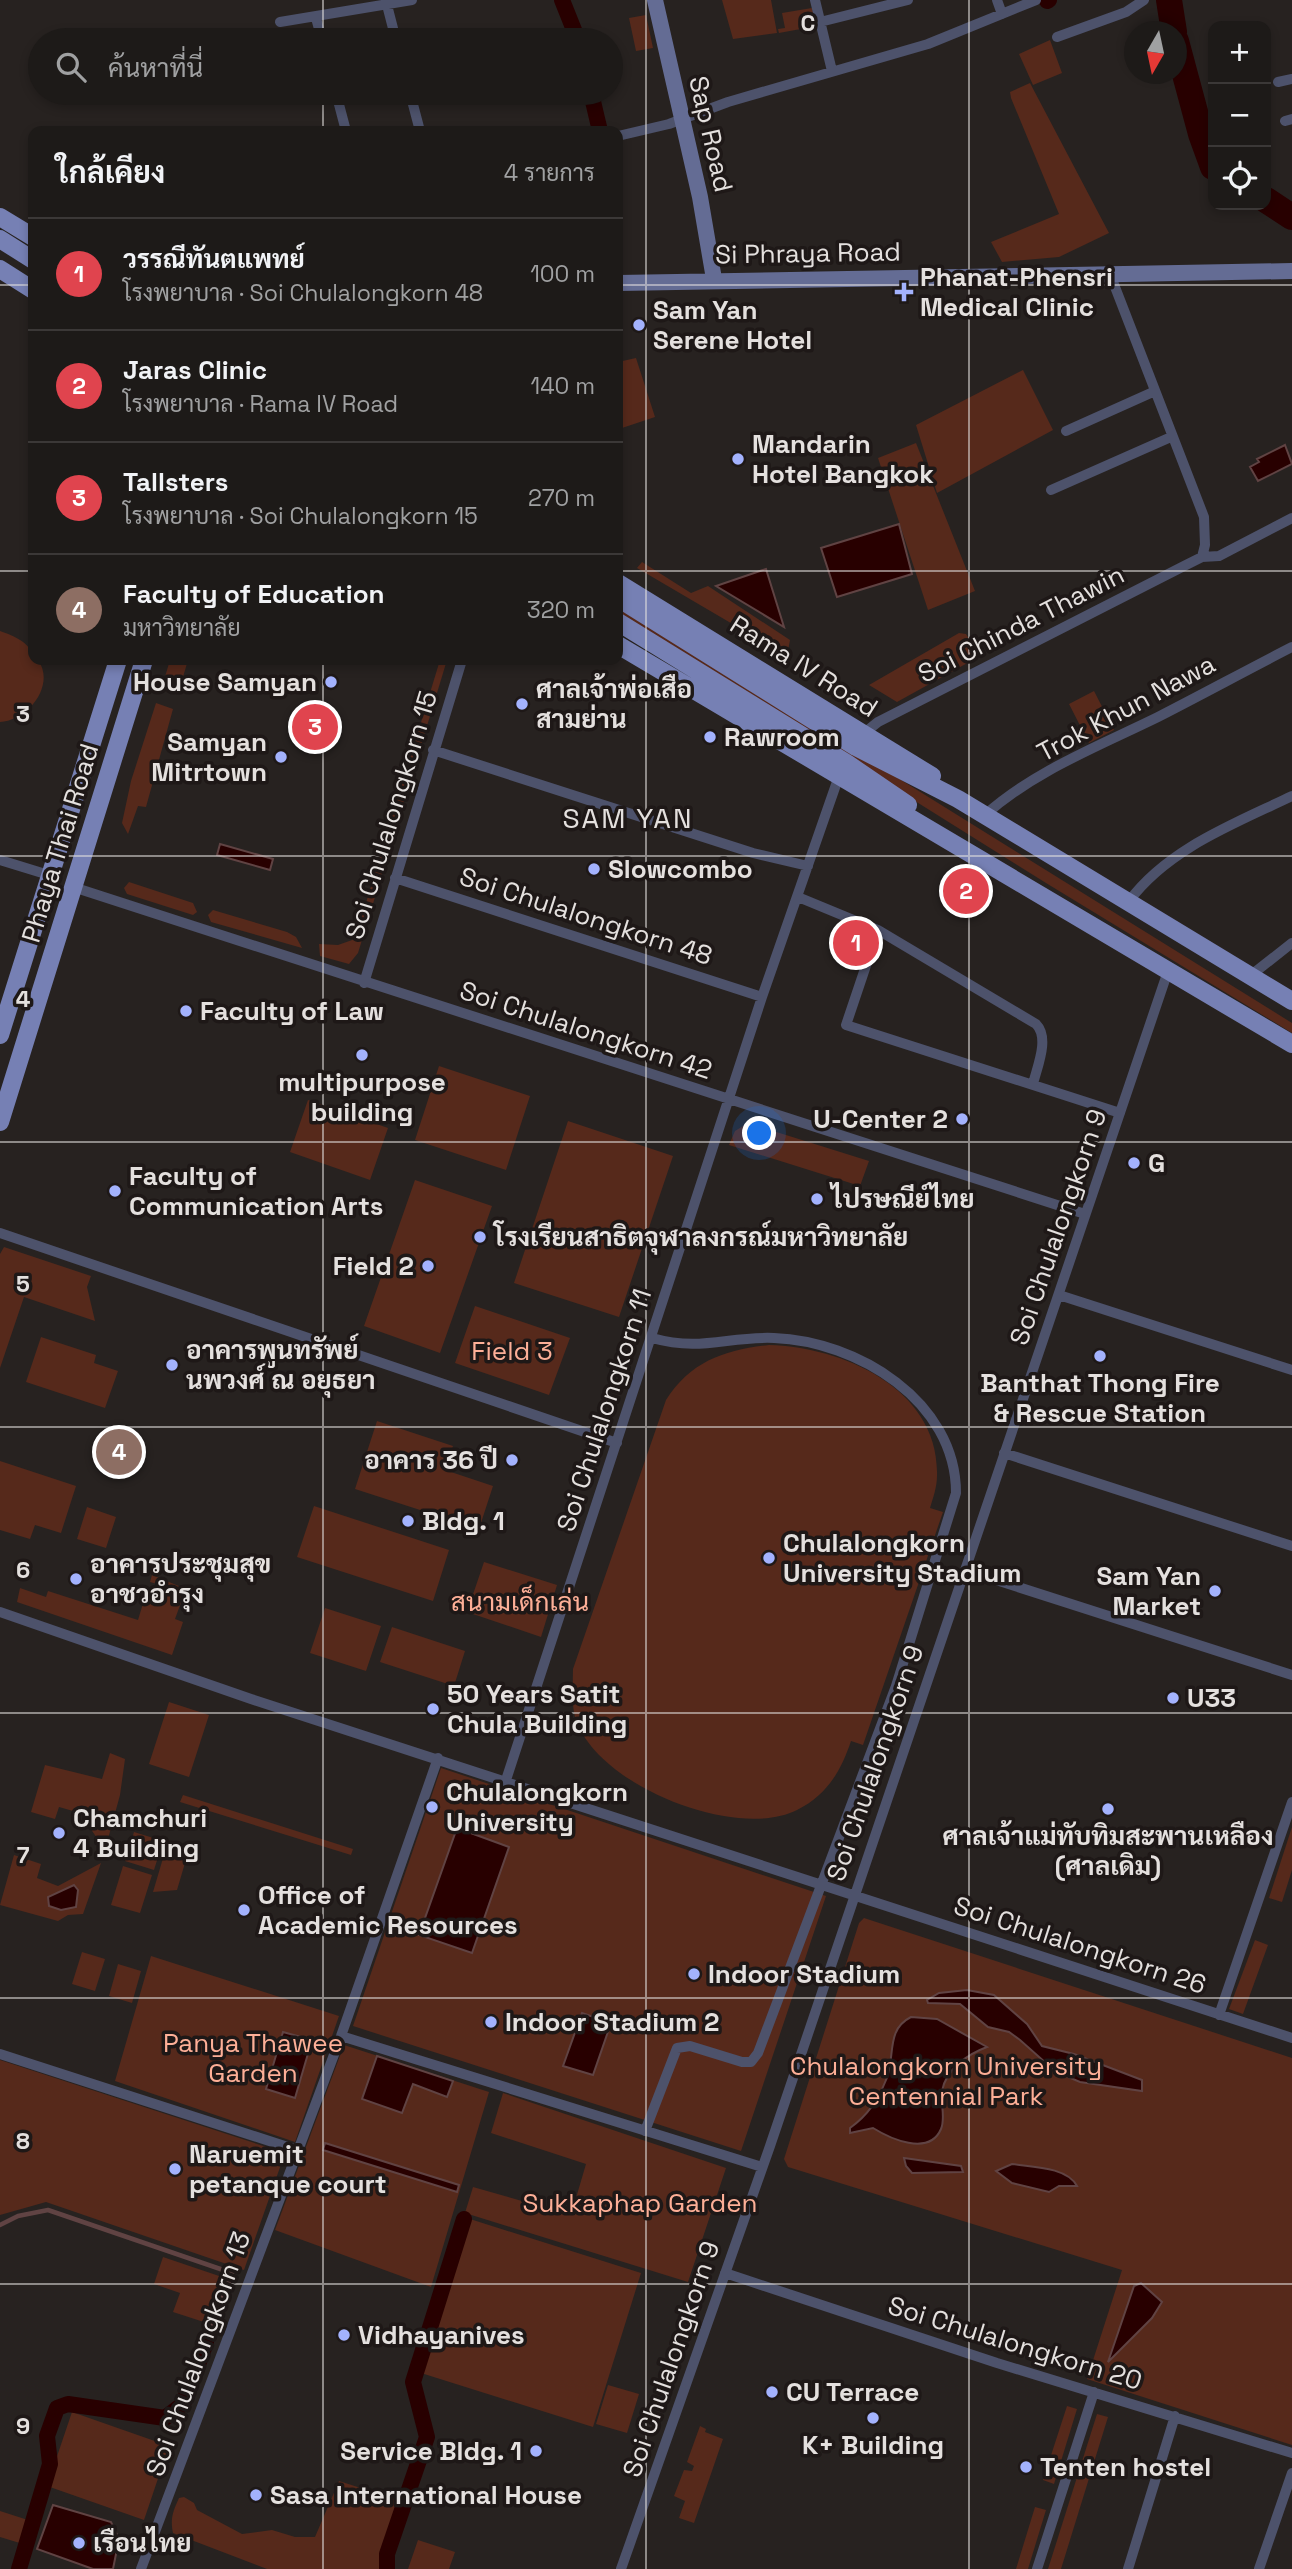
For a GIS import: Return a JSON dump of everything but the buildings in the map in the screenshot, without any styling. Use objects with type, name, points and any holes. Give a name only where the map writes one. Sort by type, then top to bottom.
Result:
[{"type":"main road","name":"Sap Road","points":[[655,0],[714,279]]},
{"type":"main road","points":[[0,204],[28,221]]},
{"type":"main road","points":[[0,216],[28,234]]},
{"type":"main road","points":[[0,239],[28,257]]},
{"type":"main road","points":[[0,269],[28,287]]},
{"type":"main road","name":"Si Phraya Road","points":[[623,283],[714,279],[1292,271]]},
{"type":"main road","name":"Rama IV Road","points":[[623,586],[927,772],[958,799]]},
{"type":"main road","name":"Rama IV Road","points":[[623,601],[771,696],[884,762],[958,799],[1292,1001]]},
{"type":"main road","points":[[623,625],[882,786],[972,855]]},
{"type":"main road","points":[[623,648],[1292,1044]]},
{"type":"main road","name":"Phaya Thai Road","points":[[0,1035],[116,665]]},
{"type":"main road","name":"Phaya Thai Road","points":[[0,1122],[143,665]]},
{"type":"street","points":[[280,22],[412,0]]},
{"type":"street","points":[[815,0],[832,71]]},
{"type":"street","points":[[820,22],[908,0]]},
{"type":"street","points":[[997,0],[1002,14]]},
{"type":"street","points":[[623,135],[929,44],[1036,0]]},
{"type":"street","points":[[1057,37],[1126,12],[1144,0]]},
{"type":"street","points":[[387,5],[393,28]]},
{"type":"street","points":[[316,18],[319,28]]},
{"type":"street","points":[[1278,82],[1292,79]]},
{"type":"street","points":[[338,105],[345,126]]},
{"type":"street","points":[[413,105],[419,126]]},
{"type":"street","points":[[1110,274],[1153,392],[1204,517],[1206,533],[1202,557]]},
{"type":"street","points":[[1066,431],[1153,392]]},
{"type":"street","points":[[1051,490],[1171,437]]},
{"type":"street","name":"Soi Chinda Thawin","points":[[863,734],[878,722],[1202,557],[1219,556],[1292,517]]},
{"type":"street","name":"Trok Khun Nawa","points":[[985,815],[1003,799],[1102,741],[1154,718],[1292,647]]},
{"type":"street","name":"Soi Chulalongkorn 15","points":[[364,983],[459,665]]},
{"type":"street","points":[[433,750],[753,853],[808,866]]},
{"type":"street","name":"Soi Chulalongkorn 11","points":[[506,1780],[762,997],[839,776]]},
{"type":"street","points":[[1129,901],[1158,868],[1186,849],[1292,796]]},
{"type":"street","points":[[0,860],[51,876]]},
{"type":"street","name":"Soi Chulalongkorn 48","points":[[395,878],[762,997]]},
{"type":"street","name":"Soi Chulalongkorn 42","points":[[73,887],[364,983],[1085,1213]]},
{"type":"street","points":[[798,897],[878,930],[1036,1024],[1041,1028],[1042,1041],[1033,1084]]},
{"type":"street","points":[[878,930],[846,1025],[1120,1113]]},
{"type":"street","points":[[1250,976],[1292,943]]},
{"type":"street","name":"Soi Chulalongkorn 9","points":[[621,2569],[762,2167],[1168,971]]},
{"type":"street","points":[[0,1233],[617,1443]]},
{"type":"street","points":[[1059,1295],[1292,1370]]},
{"type":"street","points":[[645,2131],[677,2048],[690,2046],[743,2062],[755,2058],[896,1686],[956,1493],[954,1463],[922,1405],[888,1376],[839,1350],[800,1339],[771,1338],[687,1346],[652,1338]]},
{"type":"street","points":[[1004,1453],[1292,1546]]},
{"type":"street","points":[[965,1570],[1292,1675]]},
{"type":"street","name":"Soi Chulalongkorn 26","points":[[0,1612],[256,1701],[823,1883],[1292,2038]]},
{"type":"street","name":"Soi Chulalongkorn 13","points":[[141,2569],[341,2036],[438,1758]]},
{"type":"street","points":[[1219,2015],[1292,1802]]},
{"type":"street","points":[[341,2036],[762,2167]]},
{"type":"street","points":[[0,2054],[297,2150]]},
{"type":"street","name":"Soi Chulalongkorn 20","points":[[725,2273],[1292,2453]]},
{"type":"street","points":[[1037,2569],[1094,2392]]},
{"type":"street","points":[[1128,2569],[1175,2416]]},
{"type":"street","points":[[1259,2569],[1292,2473]]},
{"type":"green space","points":[[722,0],[771,0],[777,33],[733,39]]},
{"type":"green space","points":[[812,8],[817,26],[779,33],[778,29],[785,28],[782,13]]},
{"type":"green space","points":[[646,15],[653,48],[636,51],[629,18]]},
{"type":"green space","points":[[1050,40],[1062,73],[1033,85],[1019,54]]},
{"type":"green space","points":[[1030,83],[1109,233],[1059,257],[1002,262],[991,242],[1059,214],[1011,98],[1010,92]]},
{"type":"green space","points":[[636,358],[655,417],[623,428],[623,361]]},
{"type":"green space","points":[[1023,370],[1053,430],[937,493],[916,425]]},
{"type":"green space","points":[[916,443],[975,591],[928,610],[878,458]]},
{"type":"green space","points":[[642,562],[691,593],[708,586],[790,640],[787,656],[637,568]]},
{"type":"green space","points":[[623,607],[1292,1023],[1292,1033],[1046,883],[623,618]]},
{"type":"green space","points":[[0,631],[17,638],[28,647],[28,665],[40,665],[44,680],[29,709],[10,720],[0,722]]},
{"type":"green space","points":[[959,633],[966,634],[980,656],[897,702],[869,685]]},
{"type":"green space","points":[[168,665],[187,665],[178,694],[161,690]]},
{"type":"green space","points":[[438,665],[445,665],[358,953],[349,964],[320,956],[319,944],[338,945],[355,939]]},
{"type":"green space","points":[[1094,691],[1114,730],[1089,743],[1069,704]]},
{"type":"green space","points":[[156,703],[173,709],[146,807],[138,806],[128,834],[122,823],[131,781]]},
{"type":"green space","points":[[129,882],[193,903],[197,912],[193,915],[127,894],[124,888]]},
{"type":"green space","points":[[213,910],[287,932],[296,937],[302,948],[211,922],[208,915]]},
{"type":"green space","points":[[439,1066],[530,1096],[506,1170],[415,1140]]},
{"type":"green space","points":[[308,1100],[388,1128],[370,1180],[290,1152]]},
{"type":"green space","points":[[568,1121],[673,1156],[619,1317],[514,1283]]},
{"type":"green space","points":[[748,1123],[869,1161],[860,1186],[729,1145],[735,1131]]},
{"type":"green space","name":"Field 2","points":[[415,1180],[492,1206],[440,1353],[364,1326]]},
{"type":"green space","points":[[4,1247],[91,1276],[87,1287],[95,1321],[24,1297],[0,1368],[0,1254]]},
{"type":"green space","name":"Field 3","points":[[475,1306],[570,1338],[549,1395],[455,1363]]},
{"type":"green space","points":[[41,1337],[96,1355],[94,1363],[118,1371],[105,1408],[26,1382]]},
{"type":"green space","name":"Chulalongkorn University Stadium","points":[[769,1345],[827,1354],[855,1364],[882,1379],[905,1397],[922,1419],[934,1445],[937,1480],[930,1508],[943,1512],[863,1745],[851,1741],[832,1781],[808,1804],[771,1818],[739,1818],[705,1812],[671,1801],[638,1784],[610,1765],[588,1742],[575,1717],[573,1669],[666,1400],[686,1376],[710,1360],[738,1350]]},
{"type":"green space","points":[[377,1421],[453,1446],[445,1470],[493,1486],[479,1529],[355,1489]]},
{"type":"green space","points":[[0,1461],[76,1486],[61,1533],[35,1525],[30,1539],[0,1530]]},
{"type":"green space","points":[[314,1506],[449,1550],[433,1601],[297,1557]]},
{"type":"green space","points":[[87,1507],[116,1517],[106,1548],[77,1539]]},
{"type":"green space","name":"สนามเด็กเล่น","points":[[484,1562],[557,1585],[541,1637],[467,1612]]},
{"type":"green space","points":[[152,1575],[186,1589],[175,1619],[183,1622],[172,1655],[17,1602],[20,1588],[46,1597],[48,1591],[138,1620],[144,1600],[151,1601],[157,1584],[150,1582]]},
{"type":"green space","points":[[325,1608],[381,1626],[366,1671],[310,1653]]},
{"type":"green space","points":[[392,1627],[465,1651],[454,1686],[380,1662]]},
{"type":"green space","points":[[169,1702],[209,1715],[189,1777],[149,1764]]},
{"type":"green space","points":[[110,1753],[125,1759],[120,1795],[105,1850],[80,1813],[59,1807],[55,1819],[31,1812],[45,1765],[102,1779]]},
{"type":"green space","points":[[441,1768],[826,1896],[741,2151],[353,2026]]},
{"type":"green space","points":[[183,1795],[353,1849],[351,1855],[180,1802]]},
{"type":"green space","points":[[1292,1827],[1292,1870],[1282,1902],[1269,1898]]},
{"type":"green space","points":[[134,1832],[163,1841],[154,1870],[125,1861]]},
{"type":"green space","points":[[166,1848],[178,1853],[185,1863],[177,1890],[153,1892]]},
{"type":"green space","points":[[14,1855],[41,1864],[37,1878],[58,1886],[101,1863],[83,1914],[68,1915],[58,1921],[0,1905]]},
{"type":"green space","points":[[123,1866],[152,1875],[140,1913],[111,1905]]},
{"type":"green space","name":"Chulalongkorn University Centennial Park","points":[[864,1918],[1292,2058],[1292,2445],[1087,2379],[1122,2270],[788,2167],[784,2159],[859,1923]]},
{"type":"green space","points":[[1255,1940],[1268,1945],[1243,2014],[1229,2009]]},
{"type":"green space","points":[[82,1952],[105,1959],[95,1991],[72,1984]]},
{"type":"green space","name":"Panya Thawee Garden","points":[[151,1956],[339,2016],[295,2142],[115,2081]]},
{"type":"green space","points":[[118,1964],[141,1971],[132,2003],[109,1996]]},
{"type":"green space","points":[[344,2045],[489,2092],[431,2287],[275,2230]]},
{"type":"green space","points":[[0,2060],[285,2153],[244,2270],[46,2202],[0,2215]]},
{"type":"green space","name":"Sukkaphap Garden","points":[[503,2093],[726,2168],[688,2282],[465,2213],[473,2187],[571,2215],[586,2164],[491,2133]]},
{"type":"green space","points":[[470,2219],[641,2273],[593,2427],[421,2373]]},
{"type":"green space","points":[[163,2257],[225,2278],[210,2324],[173,2312],[180,2293],[154,2284]]},
{"type":"green space","points":[[608,2385],[639,2394],[627,2433],[596,2424]]},
{"type":"green space","points":[[1067,2406],[1077,2409],[1054,2484],[1043,2480]]},
{"type":"green space","points":[[72,2412],[169,2446],[144,2520],[47,2486]]},
{"type":"green space","points":[[1097,2414],[1108,2417],[1061,2569],[1048,2569]]},
{"type":"green space","points":[[700,2426],[706,2429],[705,2432],[723,2439],[694,2523],[679,2518],[685,2501],[674,2496],[684,2470],[692,2471],[694,2466],[687,2462]]},
{"type":"green space","points":[[339,2481],[398,2500],[381,2550],[382,2569],[267,2569],[173,2533],[174,2511],[179,2498],[184,2497],[194,2503],[197,2510],[242,2534],[272,2530],[295,2537],[315,2537]]},
{"type":"green space","points":[[1035,2507],[1046,2510],[1028,2569],[1016,2569]]},
{"type":"green space","points":[[0,2511],[31,2521],[23,2544],[0,2537]]},
{"type":"green space","points":[[418,2540],[455,2552],[449,2569],[408,2569]]},
{"type":"shaded area","points":[[1285,445],[1292,464],[1258,481],[1250,467],[1259,462],[1257,459]]},
{"type":"shaded area","points":[[899,524],[912,574],[837,597],[821,548]]},
{"type":"shaded area","points":[[766,569],[784,627],[716,586]]},
{"type":"shaded area","points":[[220,844],[273,859],[270,870],[217,855]]},
{"type":"shaded area","points":[[457,1828],[509,1847],[472,1953],[419,1935]]},
{"type":"shaded area","points":[[74,1885],[78,1890],[76,1907],[61,1910],[49,1906],[48,1897]]},
{"type":"shaded area","points":[[967,1990],[994,1995],[1027,2024],[1042,2046],[1074,2054],[1142,2080],[1142,2091],[1080,2082],[1056,2072],[1009,2032],[988,2027],[960,2004],[928,2003],[927,2000],[939,1993]]},
{"type":"shaded area","points":[[582,2013],[611,2023],[593,2075],[563,2066]]},
{"type":"shaded area","points":[[911,2017],[937,2019],[987,2047],[965,2058],[948,2076],[942,2091],[941,2129],[928,2142],[908,2143],[873,2128],[850,2133],[850,2128],[872,2107],[880,2094],[889,2071],[894,2037],[903,2022]]},
{"type":"shaded area","points":[[283,2032],[312,2040],[295,2098],[266,2089]]},
{"type":"shaded area","points":[[377,2056],[453,2081],[447,2097],[413,2084],[402,2113],[362,2099]]},
{"type":"shaded area","points":[[325,2143],[459,2185],[457,2192],[323,2150]]},
{"type":"shaded area","points":[[904,2158],[961,2166],[963,2172],[912,2173]]},
{"type":"shaded area","points":[[1012,2164],[1057,2171],[1077,2186],[1059,2186],[1049,2192],[1012,2183],[996,2171]]},
{"type":"shaded area","points":[[1141,2283],[1162,2302],[1152,2318],[1108,2362],[1134,2286]]},
{"type":"shaded area","points":[[53,2505],[111,2522],[119,2539],[113,2569],[93,2569],[37,2549]]},
{"type":"waterway","points":[[562,0],[573,28]]},
{"type":"waterway","points":[[1169,0],[1172,21]]},
{"type":"waterway","points":[[1187,82],[1208,153]]},
{"type":"waterway","points":[[594,105],[599,126]]},
{"type":"waterway","points":[[1271,203],[1292,217]]},
{"type":"waterway","points":[[0,2225],[18,2216],[48,2210],[232,2273],[213,2324]]},
{"type":"waterway","points":[[387,2569],[387,2554],[427,2437],[413,2382],[464,2219]]},
{"type":"waterway","points":[[19,2569],[50,2464],[47,2436],[57,2408],[68,2404],[165,2418],[183,2404],[206,2343]]},
{"type":"place","name":"Phanat-Phensri Medical Clinic","points":[[904,292]]},
{"type":"place","name":"Sam Yan Serene Hotel","points":[[639,325]]},
{"type":"place","name":"Mandarin Hotel Bangkok","points":[[738,459]]},
{"type":"place","name":"House Samyan","points":[[331,682]]},
{"type":"place","name":"ศาลเจ้าพ่อเสือ สามย่าน","points":[[522,704]]},
{"type":"place","name":"Tallsters","points":[[315,727]]},
{"type":"place","name":"Rawroom","points":[[710,737]]},
{"type":"place","name":"Samyan Mitrtown","points":[[281,757]]},
{"type":"place","name":"Slowcombo","points":[[594,869]]},
{"type":"place","name":"Jaras Clinic","points":[[966,891]]},
{"type":"place","name":"วรรณีทันตแพทย์","points":[[856,943]]},
{"type":"place","name":"Faculty of Law","points":[[186,1011]]},
{"type":"place","name":"multipurpose building","points":[[362,1055]]},
{"type":"place","name":"U-Center 2","points":[[962,1119]]},
{"type":"place","name":"G","points":[[1134,1163]]},
{"type":"place","name":"Faculty of Communication Arts","points":[[115,1191]]},
{"type":"place","name":"ไปรษณีย์ไทย","points":[[817,1199]]},
{"type":"place","name":"โรงเรียนสาธิตจุฬาลงกรณ์มหาวิทยาลัย","points":[[480,1237]]},
{"type":"place","name":"Field 2","points":[[428,1266]]},
{"type":"place","name":"Banthat Thong Fire & Rescue Station","points":[[1100,1356]]},
{"type":"place","name":"อาคารพูนทรัพย์ นพวงศ์ ณ อยุธยา","points":[[172,1365]]},
{"type":"place","name":"Faculty of Education","points":[[119,1452]]},
{"type":"place","name":"อาคาร 36 ปี","points":[[512,1460]]},
{"type":"place","name":"Bldg. 1","points":[[408,1521]]},
{"type":"place","name":"Chulalongkorn University Stadium","points":[[769,1558]]},
{"type":"place","name":"อาคารประชุมสุข อาชวอำรุง","points":[[76,1579]]},
{"type":"place","name":"Sam Yan Market","points":[[1215,1591]]},
{"type":"place","name":"U33","points":[[1173,1698]]},
{"type":"place","name":"50 Years Satit Chula Building","points":[[433,1709]]},
{"type":"place","name":"Chulalongkorn University","points":[[432,1807]]},
{"type":"place","name":"ศาลเจ้าแม่ทับทิมสะพานเหลือง (ศาลเดิม)","points":[[1108,1809]]},
{"type":"place","name":"Chamchuri 4 Building","points":[[59,1833]]},
{"type":"place","name":"Office of Academic Resources","points":[[244,1910]]},
{"type":"place","name":"Indoor Stadium","points":[[694,1974]]},
{"type":"place","name":"Indoor Stadium 2","points":[[491,2022]]},
{"type":"place","name":"Naruemit petanque court","points":[[175,2169]]},
{"type":"place","name":"Vidhayanives","points":[[344,2335]]},
{"type":"place","name":"CU Terrace","points":[[772,2392]]},
{"type":"place","name":"K+ Building","points":[[873,2418]]},
{"type":"place","name":"Service Bldg. 1","points":[[536,2451]]},
{"type":"place","name":"Tenten hostel","points":[[1026,2467]]},
{"type":"place","name":"Sasa International House","points":[[256,2495]]},
{"type":"place","name":"เรือนไทย","points":[[79,2543]]},
{"type":"district","name":"SAM YAN","points":[[628,818]]}]
